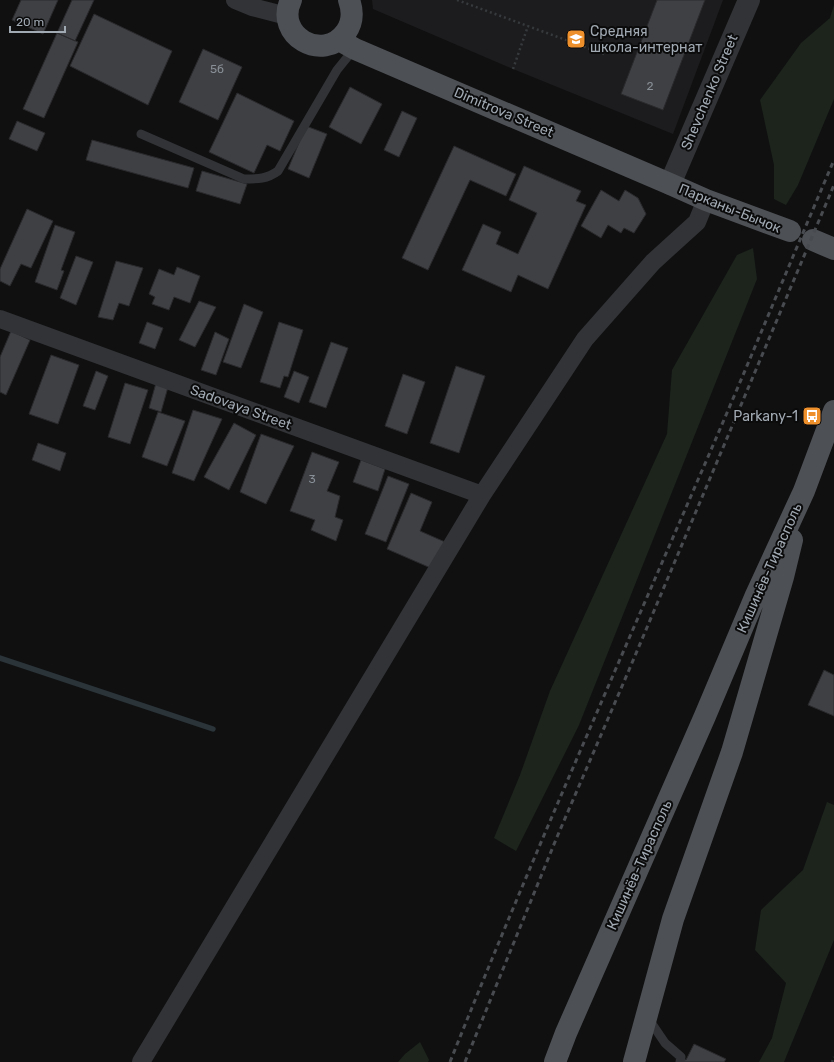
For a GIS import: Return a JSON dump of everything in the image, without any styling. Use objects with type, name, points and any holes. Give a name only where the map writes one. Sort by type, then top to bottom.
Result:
[{"type":"main road","points":[[347,44],[343,37],[349,28],[352,18],[349,0]]},
{"type":"main road","points":[[289,8],[290,26],[295,35],[304,42],[314,46],[324,46],[334,43],[347,44]]},
{"type":"main road","name":"Dimitrova Street","points":[[347,44],[670,184]]},
{"type":"main road","name":"Парканы-Бычок","points":[[670,184],[706,200],[790,232]]},
{"type":"main road","points":[[813,240],[834,249]]},
{"type":"main road","points":[[804,491],[834,411]]},
{"type":"main road","name":"Кишинёв-Тирасполь","points":[[634,1062],[673,919],[732,752],[783,577],[804,491]]},
{"type":"main road","name":"Кишинёв-Тирасполь","points":[[555,1062],[566,1033],[705,716],[756,595],[804,491]]},
{"type":"street","points":[[234,0],[252,7],[289,8]]},
{"type":"street","name":"Shevchenko Street","points":[[670,184],[749,0]]},
{"type":"street","points":[[141,1062],[482,495],[585,339],[653,262],[697,222],[706,200]]},
{"type":"street","name":"Sadovaya Street","points":[[0,319],[482,495]]},
{"type":"lane","points":[[141,134],[244,179],[258,179],[272,176],[278,170],[337,70],[347,44]]},
{"type":"lane","points":[[646,1016],[665,1043],[681,1057],[680,1062]]},
{"type":"path","points":[[457,0],[604,54]]},
{"type":"path","points":[[513,69],[528,26]]},
{"type":"path","points":[[832,1062],[834,1057]]},
{"type":"shaded area","name":"Средняя школа-интернат","points":[[372,0],[723,0],[673,134],[513,69],[373,9]]},
{"type":"shaded area","points":[[834,5],[834,99],[798,185],[786,205],[774,199],[774,165],[760,100],[801,43],[830,18]]},
{"type":"shaded area","points":[[753,248],[757,279],[579,725],[516,851],[494,838],[520,775],[550,691],[667,434],[672,370],[737,255]]},
{"type":"shaded area","points":[[827,802],[834,805],[834,940],[784,1062],[759,1062],[772,1038],[786,983],[755,950],[761,910],[803,870]]},
{"type":"shaded area","points":[[420,1042],[429,1060],[428,1062],[398,1062],[405,1054]]},
{"type":"building","points":[[21,0],[58,0],[43,34],[12,20]]},
{"type":"building","points":[[72,0],[94,0],[75,41],[57,33]]},
{"type":"building","points":[[657,0],[705,0],[663,110],[621,94]]},
{"type":"building","points":[[94,14],[172,51],[148,105],[70,66]]},
{"type":"building","points":[[57,33],[78,42],[44,118],[23,109]]},
{"type":"building","points":[[203,49],[242,67],[218,120],[179,102]]},
{"type":"building","points":[[350,87],[382,104],[361,144],[329,127]]},
{"type":"building","points":[[237,93],[294,121],[280,151],[267,145],[254,173],[209,152]]},
{"type":"building","points":[[402,111],[417,118],[399,157],[384,150]]},
{"type":"building","points":[[17,121],[45,133],[37,151],[9,139]]},
{"type":"building","points":[[306,126],[327,134],[309,178],[288,169]]},
{"type":"building","points":[[92,140],[194,168],[188,188],[86,160]]},
{"type":"building","points":[[454,146],[516,174],[506,196],[470,180],[428,270],[402,258]]},
{"type":"building","points":[[524,166],[581,191],[576,201],[586,205],[548,289],[518,275],[511,292],[462,270],[483,224],[501,232],[496,244],[518,254],[537,213],[509,200]]},
{"type":"building","points":[[202,171],[247,184],[240,204],[196,191]]},
{"type":"building","points":[[601,190],[619,201],[625,190],[638,198],[646,214],[634,233],[624,228],[621,233],[608,225],[601,238],[581,226]]},
{"type":"building","points":[[27,209],[53,221],[31,268],[21,264],[10,286],[0,281],[0,269]]},
{"type":"building","points":[[55,225],[75,232],[61,270],[64,271],[57,290],[35,282]]},
{"type":"building","points":[[76,256],[93,262],[76,305],[60,298]]},
{"type":"building","points":[[116,261],[143,268],[129,306],[119,303],[113,320],[98,317]]},
{"type":"building","points":[[177,267],[200,276],[190,303],[174,297],[169,310],[152,304],[155,297],[149,294],[159,269],[174,275]]},
{"type":"building","points":[[199,301],[216,307],[195,347],[179,340]]},
{"type":"building","points":[[244,304],[263,312],[241,368],[223,362]]},
{"type":"building","points":[[147,322],[163,328],[155,349],[139,343]]},
{"type":"building","points":[[279,322],[303,330],[288,377],[284,376],[280,388],[260,382]]},
{"type":"building","points":[[11,331],[30,340],[6,395],[0,392],[0,357]]},
{"type":"building","points":[[215,332],[229,339],[216,375],[201,370]]},
{"type":"building","points":[[331,342],[348,348],[326,408],[309,402]]},
{"type":"building","points":[[51,355],[79,365],[58,424],[29,414]]},
{"type":"building","points":[[456,366],[485,376],[459,453],[430,443]]},
{"type":"building","points":[[96,371],[108,376],[95,410],[83,406]]},
{"type":"building","points":[[294,371],[309,377],[299,403],[284,397]]},
{"type":"building","points":[[403,374],[425,382],[407,434],[385,426]]},
{"type":"building","points":[[125,383],[148,390],[130,444],[108,437]]},
{"type":"building","points":[[156,383],[168,387],[161,412],[149,408]]},
{"type":"building","points":[[193,410],[222,419],[194,481],[172,473]]},
{"type":"building","points":[[158,412],[185,421],[167,466],[142,457]]},
{"type":"building","points":[[234,423],[256,435],[229,490],[204,477]]},
{"type":"building","points":[[261,434],[294,446],[266,504],[240,492]]},
{"type":"building","points":[[38,443],[66,453],[60,471],[32,460]]},
{"type":"building","points":[[312,452],[339,462],[327,491],[340,496],[335,517],[343,520],[336,541],[311,530],[315,520],[290,511]]},
{"type":"building","points":[[361,460],[385,469],[378,491],[353,482]]},
{"type":"building","points":[[388,476],[409,484],[386,542],[365,534]]},
{"type":"building","points":[[411,493],[432,502],[420,531],[445,542],[433,569],[387,549]]},
{"type":"building","points":[[824,670],[834,675],[834,716],[808,705]]},
{"type":"building","points":[[694,1044],[726,1059],[724,1062],[679,1062],[681,1057],[686,1060]]},
{"type":"waterway","points":[[0,658],[213,729]]},
{"type":"railway","points":[[450,1062],[541,843],[834,160]]},
{"type":"railway","points":[[465,1062],[557,837],[834,185]]},
{"type":"place","name":"Средняя школа-интернат","points":[[576,39]]},
{"type":"place","name":"Parkany-1","points":[[812,416]]}]
